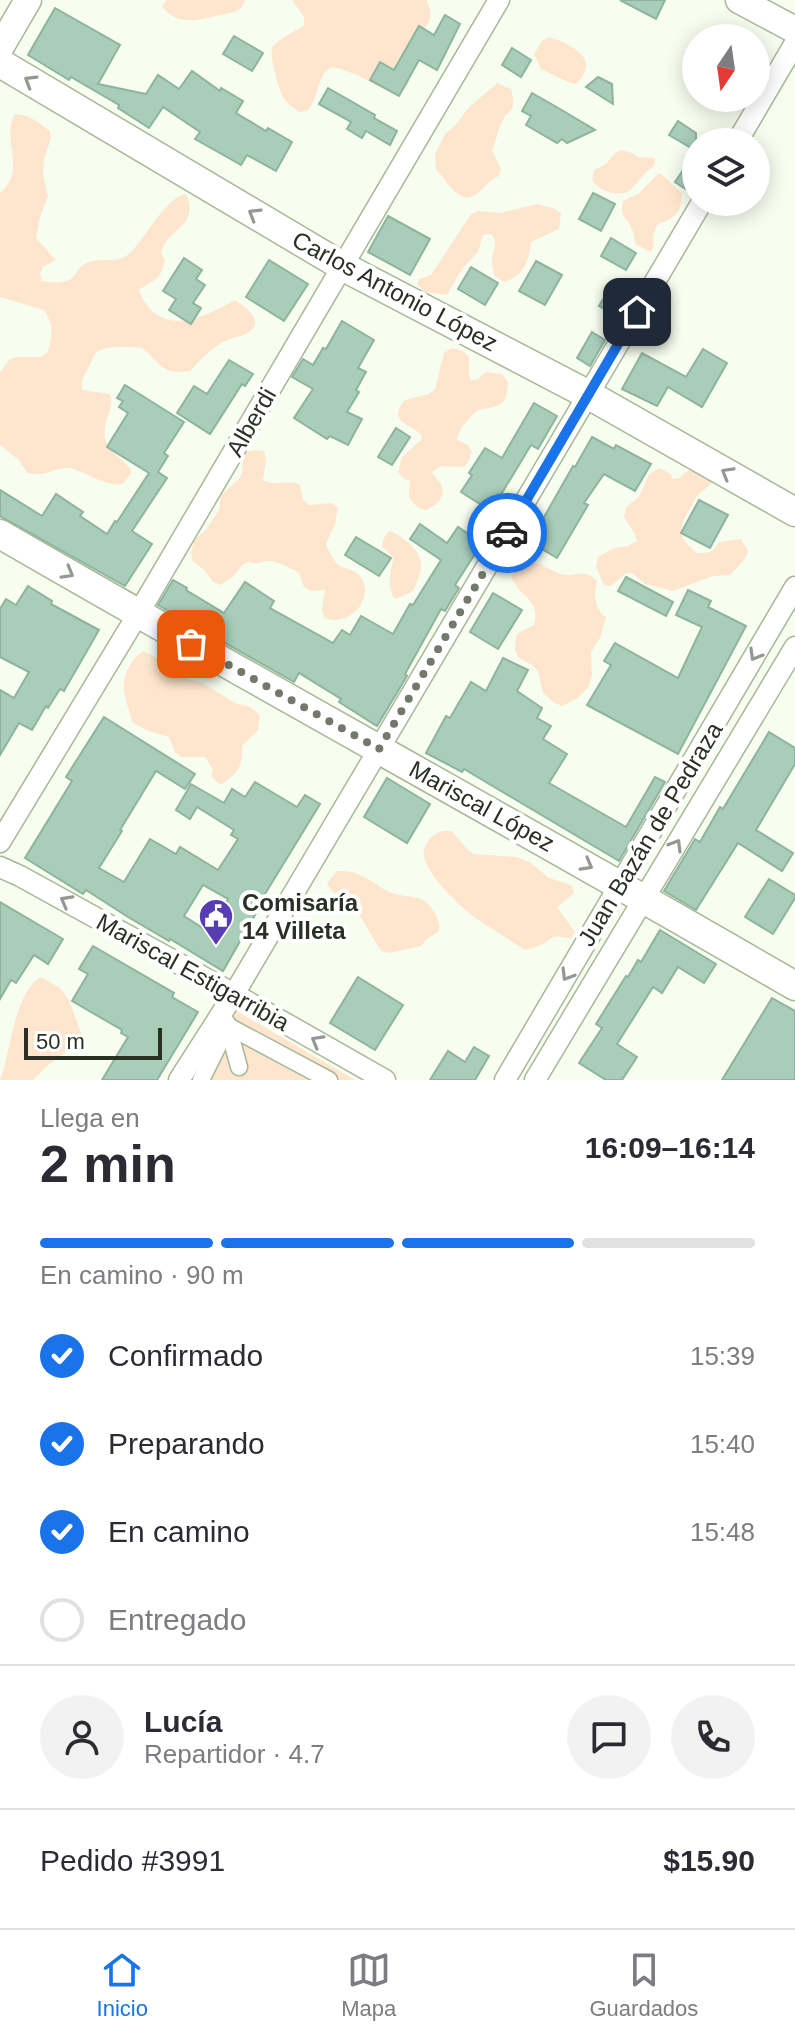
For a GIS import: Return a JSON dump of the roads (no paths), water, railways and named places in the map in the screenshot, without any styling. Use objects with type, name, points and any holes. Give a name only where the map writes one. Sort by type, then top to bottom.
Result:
[{"type":"main road","name":"Carlos Antonio López","points":[[0,63],[342,266],[589,395],[795,512]]},
{"type":"main road","name":"Mariscal López","points":[[0,534],[795,986]]},
{"type":"street","points":[[0,48],[28,0]]},
{"type":"street","name":"Alberdi","points":[[0,842],[138,614],[499,0]]},
{"type":"street","points":[[739,0],[795,30]]},
{"type":"street","points":[[745,128],[795,43]]},
{"type":"street","points":[[179,1080],[234,994],[694,216]]},
{"type":"street","name":"Juan Bazán de Pedraza","points":[[505,1080],[632,891],[795,587]]},
{"type":"street","points":[[535,1080],[632,891],[795,647]]},
{"type":"street","name":"Mariscal Estigarribia","points":[[0,867],[385,1080]]},
{"type":"street","points":[[234,994],[227,1021],[239,1067]]},
{"type":"street","points":[[201,1080],[228,1026]]},
{"type":"street","points":[[228,1026],[329,1080]]},
{"type":"place","name":"Comisaría 14 Villeta","points":[[216,947]]}]
